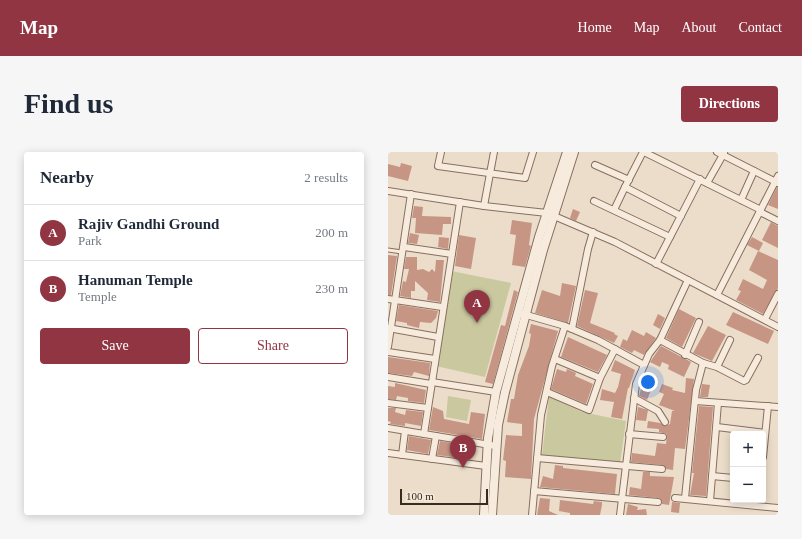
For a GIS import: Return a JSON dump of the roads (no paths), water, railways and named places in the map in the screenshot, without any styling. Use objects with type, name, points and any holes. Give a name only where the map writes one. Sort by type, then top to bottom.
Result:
[{"type":"street","points":[[441,152],[438,166],[525,178],[533,152]]},
{"type":"street","points":[[484,206],[494,152]]},
{"type":"street","points":[[492,515],[492,445],[496,392],[522,313],[551,214],[567,152]]},
{"type":"street","points":[[551,214],[574,152]]},
{"type":"street","points":[[614,210],[644,152],[741,200],[778,221]]},
{"type":"street","points":[[707,183],[721,153],[754,171],[777,180],[717,295]]},
{"type":"street","points":[[595,165],[629,180]]},
{"type":"street","points":[[741,200],[754,171]]},
{"type":"street","points":[[656,264],[700,179]]},
{"type":"street","points":[[625,187],[681,216]]},
{"type":"street","points":[[388,191],[484,206],[551,214],[593,232],[778,327]]},
{"type":"street","points":[[388,347],[391,299],[404,249],[411,194]]},
{"type":"street","points":[[594,201],[670,237]]},
{"type":"street","points":[[424,434],[442,307],[460,202]]},
{"type":"street","points":[[572,329],[588,249],[593,232]]},
{"type":"street","points":[[404,249],[452,254]]},
{"type":"street","points":[[620,515],[636,384],[649,354],[660,340],[688,280]]},
{"type":"street","points":[[765,319],[776,302],[778,294]]},
{"type":"street","points":[[391,299],[442,307]]},
{"type":"street","points":[[522,313],[565,326],[615,349],[644,365]]},
{"type":"street","points":[[484,515],[486,466],[505,392],[522,313]]},
{"type":"street","points":[[685,355],[699,322]]},
{"type":"street","points":[[532,515],[541,416],[554,359],[565,326]]},
{"type":"street","points":[[389,328],[438,337]]},
{"type":"street","points":[[660,340],[685,355],[717,367],[741,380],[746,380],[758,358]]},
{"type":"street","points":[[717,367],[730,340]]},
{"type":"street","points":[[546,392],[589,410],[600,378],[615,349]]},
{"type":"street","points":[[388,352],[435,359]]},
{"type":"street","points":[[554,359],[600,378]]},
{"type":"street","points":[[685,498],[695,401],[699,374],[703,363]]},
{"type":"street","points":[[388,377],[496,392]]},
{"type":"street","points":[[634,398],[658,411],[665,422]]},
{"type":"street","points":[[695,401],[778,407]]},
{"type":"street","points":[[388,403],[428,408]]},
{"type":"street","points":[[710,501],[718,403]]},
{"type":"street","points":[[765,431],[768,406]]},
{"type":"street","points":[[717,427],[755,431]]},
{"type":"street","points":[[388,428],[492,445]]},
{"type":"street","points":[[402,455],[405,431]]},
{"type":"street","points":[[629,434],[664,437]]},
{"type":"street","points":[[432,458],[436,436]]},
{"type":"street","points":[[388,453],[486,466]]},
{"type":"street","points":[[537,458],[662,470]]},
{"type":"street","points":[[712,476],[730,478]]},
{"type":"street","points":[[534,491],[658,502]]},
{"type":"street","points":[[675,498],[730,502]]},
{"type":"street","points":[[759,503],[778,508]]},
{"type":"lane","points":[[388,250],[404,249]]},
{"type":"place","name":"Rajiv Gandhi Ground","points":[[477,323]]},
{"type":"place","name":"Hanuman Temple","points":[[463,468]]}]
